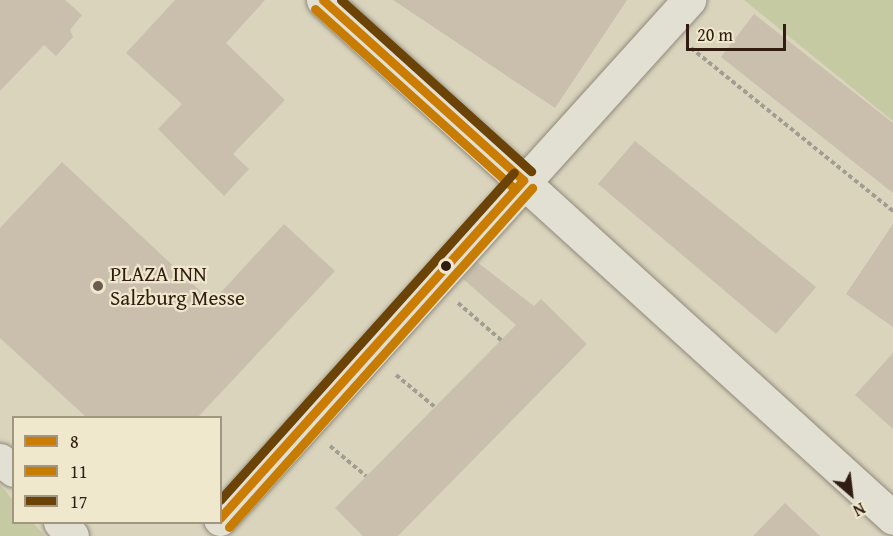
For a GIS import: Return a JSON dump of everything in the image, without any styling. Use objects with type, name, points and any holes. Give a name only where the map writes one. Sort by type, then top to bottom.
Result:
[{"type":"street","points":[[323,0],[893,518]]},
{"type":"street","points":[[222,518],[523,180],[668,29],[689,0]]},
{"type":"street","points":[[62,524],[72,536]]},
{"type":"street","points":[[205,536],[216,524]]},
{"type":"path","points":[[668,29],[893,211]]},
{"type":"path","points":[[458,302],[501,340]]},
{"type":"path","points":[[370,354],[435,407]]},
{"type":"path","points":[[306,425],[366,476]]},
{"type":"green space","points":[[744,0],[893,0],[893,121]]},
{"type":"green space","points":[[0,485],[12,499],[12,524],[34,524],[45,536],[0,536]]},
{"type":"building","points":[[0,0],[65,0],[82,15],[70,30],[73,37],[56,56],[44,45],[0,91]]},
{"type":"building","points":[[175,0],[265,0],[226,43],[285,100],[233,154],[249,169],[224,196],[158,129],[182,104],[126,53]]},
{"type":"building","points":[[393,0],[627,0],[555,108]]},
{"type":"building","points":[[754,14],[893,123],[893,193],[721,57]]},
{"type":"building","points":[[635,141],[816,287],[776,334],[598,184]]},
{"type":"building","name":"PLAZA INN Salzburg Messe","points":[[62,162],[212,302],[284,224],[335,271],[199,416],[85,416],[0,338],[0,228]]},
{"type":"building","points":[[893,224],[893,327],[846,294]]},
{"type":"building","points":[[477,262],[534,306],[541,299],[587,344],[398,536],[363,536],[335,508],[516,325],[463,279]]},
{"type":"building","points":[[893,353],[893,429],[855,395]]},
{"type":"building","points":[[785,503],[820,536],[753,536]]},
{"type":"transit line","name":"8","points":[[323,0],[523,180]]},
{"type":"transit line","name":"17","points":[[341,0],[531,171]]},
{"type":"transit line","name":"11","points":[[315,9],[515,189]]},
{"type":"transit line","name":"17","points":[[222,498],[514,172]]},
{"type":"transit line","name":"8","points":[[222,516],[523,180]]},
{"type":"transit line","name":"11","points":[[229,527],[532,188]]},
{"type":"place","name":"PLAZA INN Salzburg Messe","points":[[98,286]]}]
